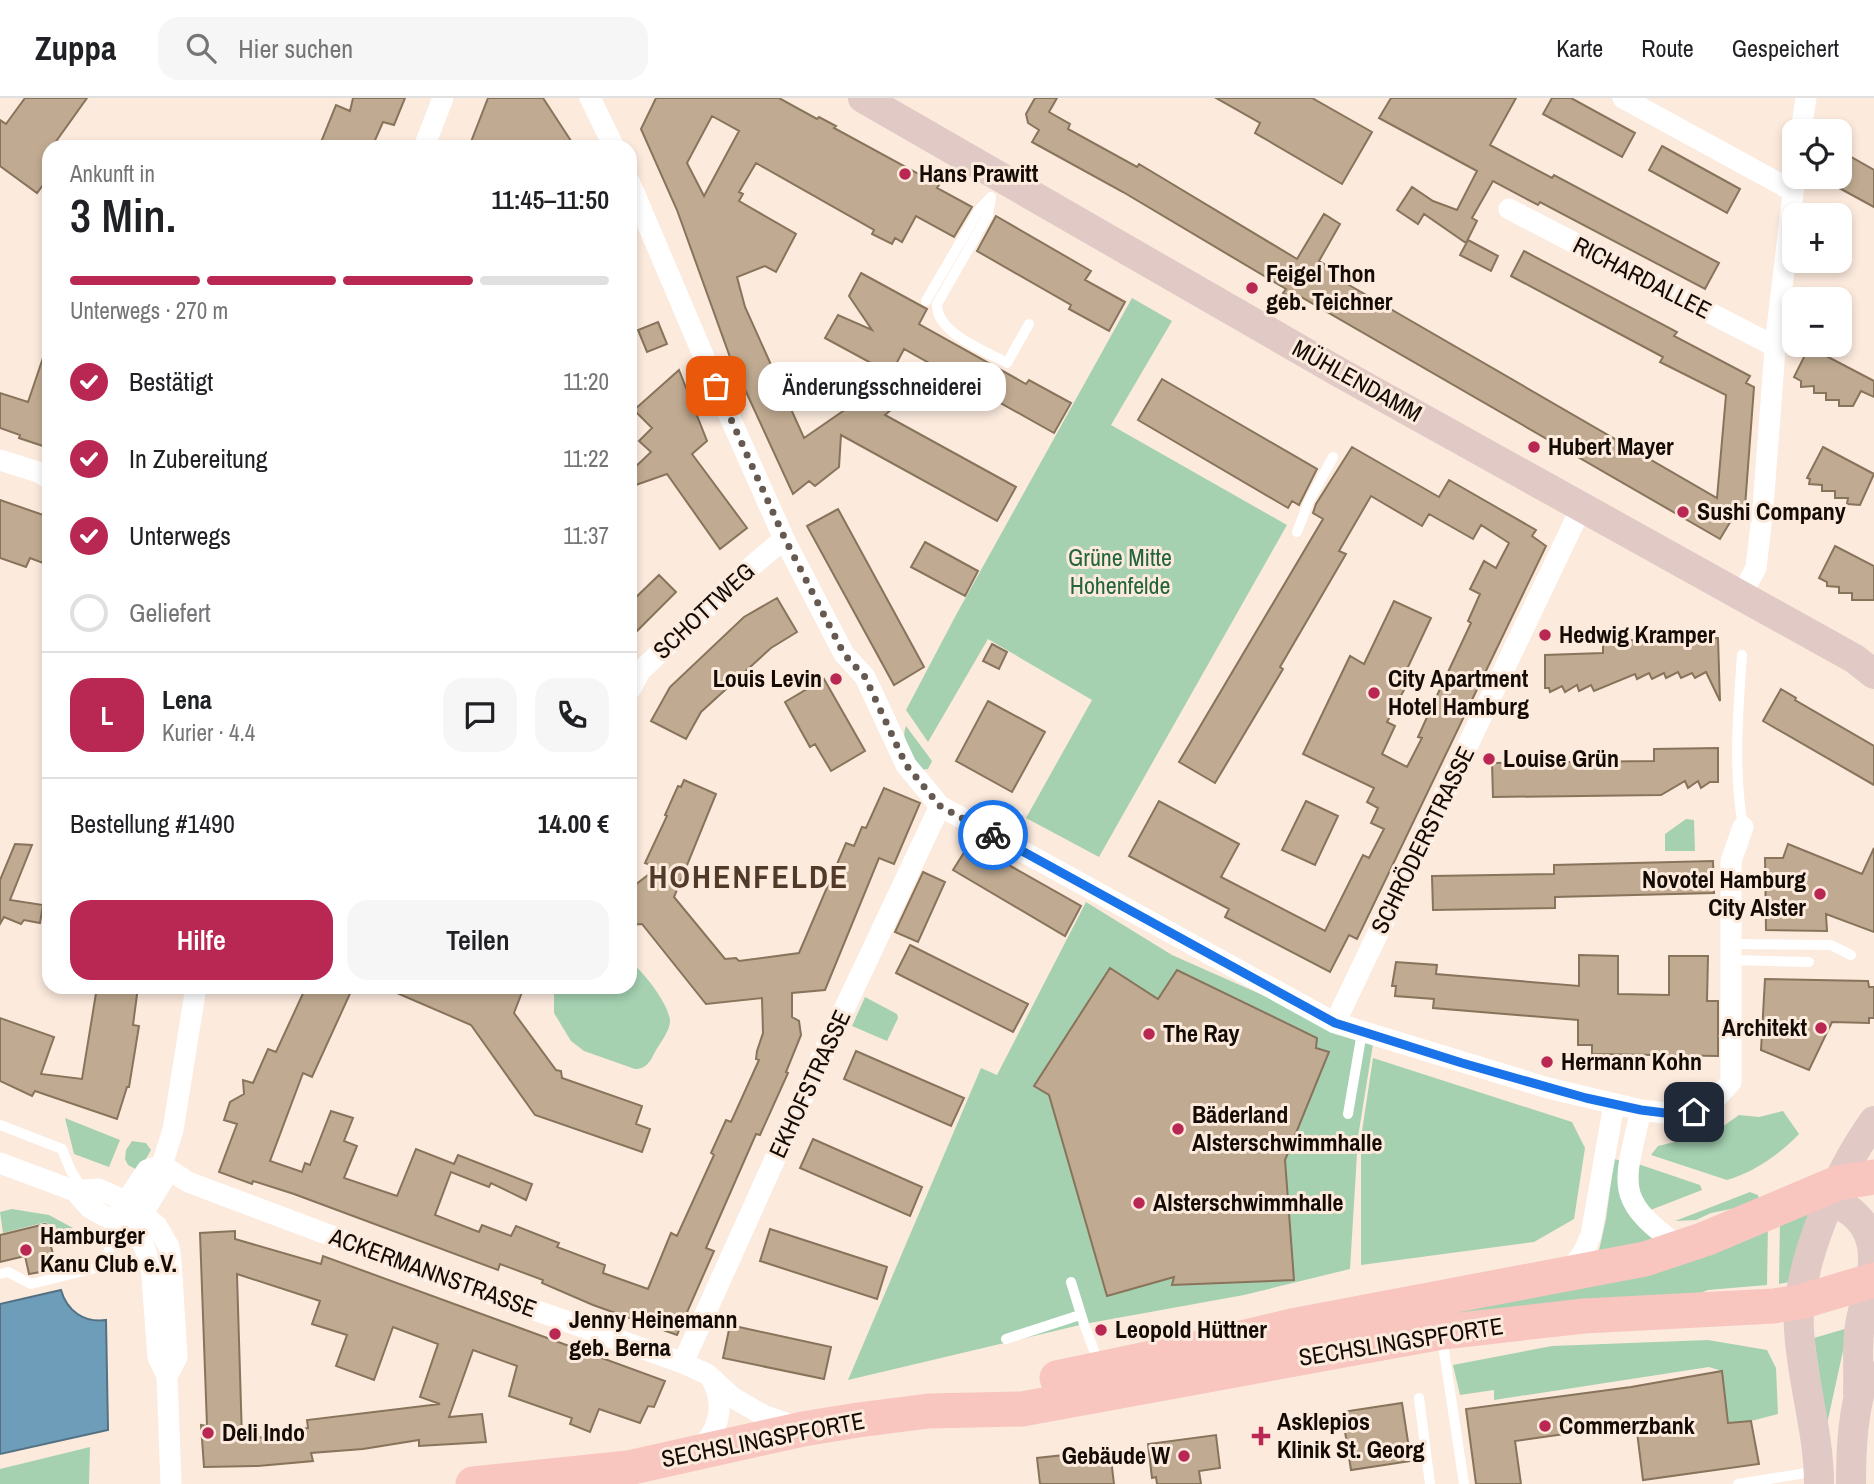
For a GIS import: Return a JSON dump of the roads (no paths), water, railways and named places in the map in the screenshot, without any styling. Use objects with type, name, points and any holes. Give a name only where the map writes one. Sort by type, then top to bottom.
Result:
[{"type":"main road","name":"MÜHLENDAMM","points":[[863,98],[997,188],[1338,371],[1868,666]]},
{"type":"main road","points":[[1819,1477],[1798,1329],[1800,1302],[1824,1193],[1874,1121]]},
{"type":"main road","name":"SECHSLINGSPFORTE","points":[[929,1411],[1012,1386],[1101,1370],[1292,1326],[1645,1259],[1682,1248],[1824,1193],[1874,1177]]},
{"type":"main road","points":[[1824,1193],[1856,1214],[1867,1231],[1873,1259],[1872,1281],[1859,1334],[1851,1484]]},
{"type":"main road","name":"SECHSLINGSPFORTE","points":[[473,1484],[568,1479],[803,1430],[929,1411],[1023,1409],[1441,1332],[1584,1316],[1763,1307],[1800,1302],[1872,1281]]},
{"type":"main road","points":[[1858,1392],[1874,1345]]},
{"type":"street","points":[[427,140],[443,98]]},
{"type":"street","points":[[590,98],[611,140]]},
{"type":"street","points":[[1623,98],[1782,178]]},
{"type":"street","points":[[1803,119],[1806,98]]},
{"type":"street","points":[[1741,595],[1756,568],[1793,189]]},
{"type":"street","points":[[637,199],[785,539],[844,654],[865,677],[906,765],[940,806],[1335,1023],[1536,1084],[1641,1110],[1681,1115],[1711,1104],[1731,1082],[1731,861],[1743,827]]},
{"type":"street","name":"RICHARDALLEE","points":[[1509,209],[1776,348]]},
{"type":"street","points":[[0,460],[42,474]]},
{"type":"street","name":"SCHRÖDERSTRASSE","points":[[1335,1023],[1582,506]]},
{"type":"street","name":"SCHOTTWEG","points":[[637,677],[641,670],[746,571],[785,539]]},
{"type":"street","name":"EKHOFSTRASSE","points":[[683,1363],[807,1088],[940,806]]},
{"type":"street","points":[[128,1218],[147,1170],[162,1165],[173,1130],[195,994]]},
{"type":"street","points":[[1566,1275],[1583,1253],[1591,1235],[1614,1104]]},
{"type":"street","points":[[1641,1110],[1627,1175],[1629,1194],[1642,1216],[1682,1248]]},
{"type":"street","points":[[0,1163],[79,1190],[90,1208],[128,1218],[143,1244],[151,1265],[158,1357],[167,1376],[172,1484]]},
{"type":"street","name":"ACKERMANNSTRASSE","points":[[162,1165],[188,1182],[388,1258],[683,1363],[707,1374],[732,1397],[765,1416],[803,1430]]},
{"type":"street","points":[[690,1454],[707,1439],[720,1412],[717,1390],[707,1374]]},
{"type":"lane","points":[[926,301],[979,210],[997,188]]},
{"type":"lane","points":[[997,188],[988,215],[937,304],[937,314],[946,328],[1007,363],[1028,324]]},
{"type":"lane","points":[[1297,531],[1309,500],[1333,457]]},
{"type":"lane","points":[[1742,655],[1736,741],[1737,792],[1743,827]]},
{"type":"lane","points":[[1003,840],[1018,815]]},
{"type":"lane","points":[[1731,952],[1830,945],[1851,955]]},
{"type":"lane","points":[[1731,952],[1809,962]]},
{"type":"lane","points":[[1348,1114],[1362,1032]]},
{"type":"lane","points":[[0,1125],[62,1149],[79,1190]]},
{"type":"lane","points":[[0,1274],[8,1272],[31,1284],[100,1267],[128,1218]]},
{"type":"lane","points":[[1071,1282],[1080,1315],[1101,1370]]},
{"type":"lane","points":[[1006,1339],[1080,1315]]},
{"type":"lane","points":[[1441,1332],[1464,1484]]},
{"type":"lane","points":[[1419,1398],[1430,1484]]},
{"type":"lane","points":[[1738,1484],[1819,1477]]},
{"type":"water","points":[[61,1290],[67,1304],[78,1314],[91,1320],[106,1320],[108,1430],[0,1454],[0,1304]]},
{"type":"place","name":"Hans Prawitt","points":[[905,174]]},
{"type":"place","name":"Feigel Thon geb. Teichner","points":[[1252,288]]},
{"type":"place","name":"Änderungsschneiderei","points":[[716,386]]},
{"type":"place","name":"Hubert Mayer","points":[[1534,447]]},
{"type":"place","name":"Sushi Company","points":[[1683,512]]},
{"type":"place","name":"Hedwig Kramper","points":[[1545,635]]},
{"type":"place","name":"Louis Levin","points":[[836,679]]},
{"type":"place","name":"City Apartment Hotel Hamburg","points":[[1374,693]]},
{"type":"place","name":"Louise Grün","points":[[1489,759]]},
{"type":"place","name":"Novotel Hamburg City Alster","points":[[1820,894]]},
{"type":"place","name":"Architekt","points":[[1821,1028]]},
{"type":"place","name":"The Ray","points":[[1149,1034]]},
{"type":"place","name":"Hermann Kohn","points":[[1547,1062]]},
{"type":"place","name":"Bäderland Alsterschwimmhalle","points":[[1178,1129]]},
{"type":"place","name":"Alsterschwimmhalle","points":[[1139,1203]]},
{"type":"place","name":"Hamburger Kanu Club e.V.","points":[[26,1250]]},
{"type":"place","name":"Leopold Hüttner","points":[[1101,1330]]},
{"type":"place","name":"Jenny Heinemann geb. Berna","points":[[555,1334]]},
{"type":"place","name":"Commerzbank","points":[[1545,1426]]},
{"type":"place","name":"Deli Indo","points":[[208,1433]]},
{"type":"place","name":"Asklepios Klinik St. Georg","points":[[1261,1436]]},
{"type":"place","name":"Gebäude W","points":[[1184,1456]]},
{"type":"district","name":"HOHENFELDE","points":[[749,877]]},
{"type":"park label","name":"Grüne Mitte Hohenfelde","points":[[1120,572]]}]
